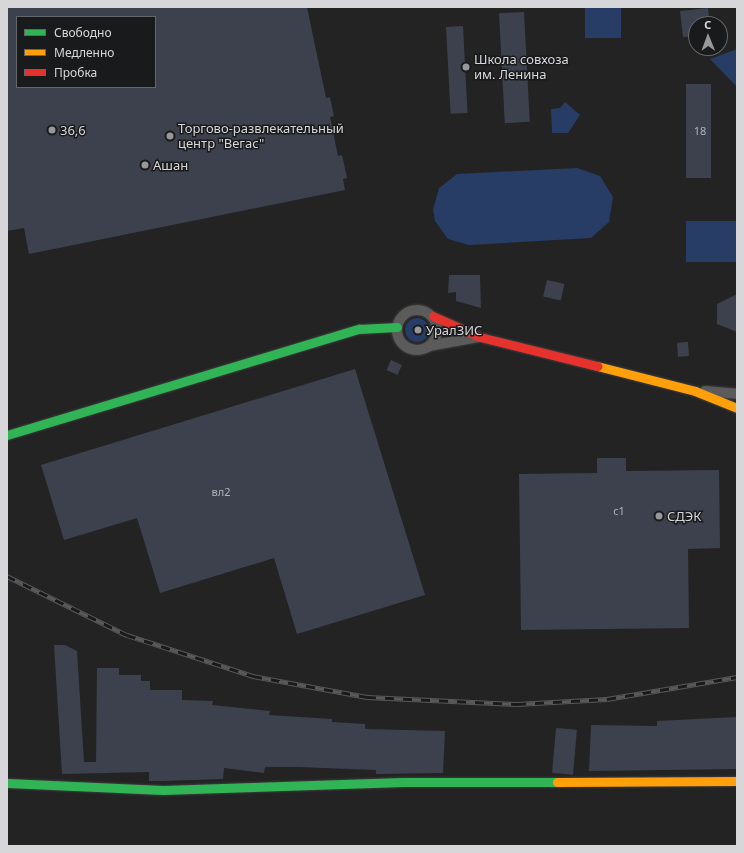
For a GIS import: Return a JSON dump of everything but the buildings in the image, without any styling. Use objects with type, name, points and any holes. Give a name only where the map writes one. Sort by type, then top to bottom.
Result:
[{"type":"street","points":[[480,337],[430,346],[418,350],[406,347],[399,338],[397,327],[402,316],[413,310],[433,316],[480,337],[695,391],[737,408]]},
{"type":"street","points":[[430,346],[437,333],[433,316]]},
{"type":"street","points":[[7,435],[359,329],[397,327]]},
{"type":"street","points":[[695,391],[737,394]]},
{"type":"street","points":[[7,783],[163,790],[403,782],[737,781]]},
{"type":"shaded area","points":[[585,7],[621,7],[621,38],[585,38]]},
{"type":"shaded area","points":[[737,49],[737,87],[710,59],[718,56],[728,56],[728,52]]},
{"type":"shaded area","points":[[565,102],[580,115],[568,133],[552,133],[551,109],[560,108]]},
{"type":"shaded area","points":[[577,168],[600,176],[613,197],[609,222],[591,238],[469,245],[448,239],[435,221],[433,210],[439,188],[457,174]]},
{"type":"shaded area","points":[[686,221],[737,221],[737,262],[686,262]]},
{"type":"shaded area","points":[[417,318],[425,322],[429,330],[425,338],[417,342],[409,338],[405,330],[409,322]]},
{"type":"railway","points":[[7,576],[127,635],[253,676],[367,697],[517,704],[607,699],[737,677]]},
{"type":"traffic: fast","points":[[7,435],[359,329],[397,327]]},
{"type":"traffic: fast","points":[[7,783],[163,790],[403,782],[557,782]]},
{"type":"traffic: slow","points":[[597,366],[695,391],[737,408]]},
{"type":"traffic: slow","points":[[557,782],[737,781]]},
{"type":"traffic: jam","points":[[433,316],[480,337],[597,366]]},
{"type":"place","name":"Школа совхоза им. Ленина","points":[[466,67]]},
{"type":"place","name":"36,6","points":[[52,130]]},
{"type":"place","name":"Торгово-развлекательный центр \"Вегас\"","points":[[170,136]]},
{"type":"place","name":"Ашан","points":[[145,165]]},
{"type":"place","name":"УралЗИС","points":[[418,330]]},
{"type":"place","name":"СДЭК","points":[[659,516]]}]
